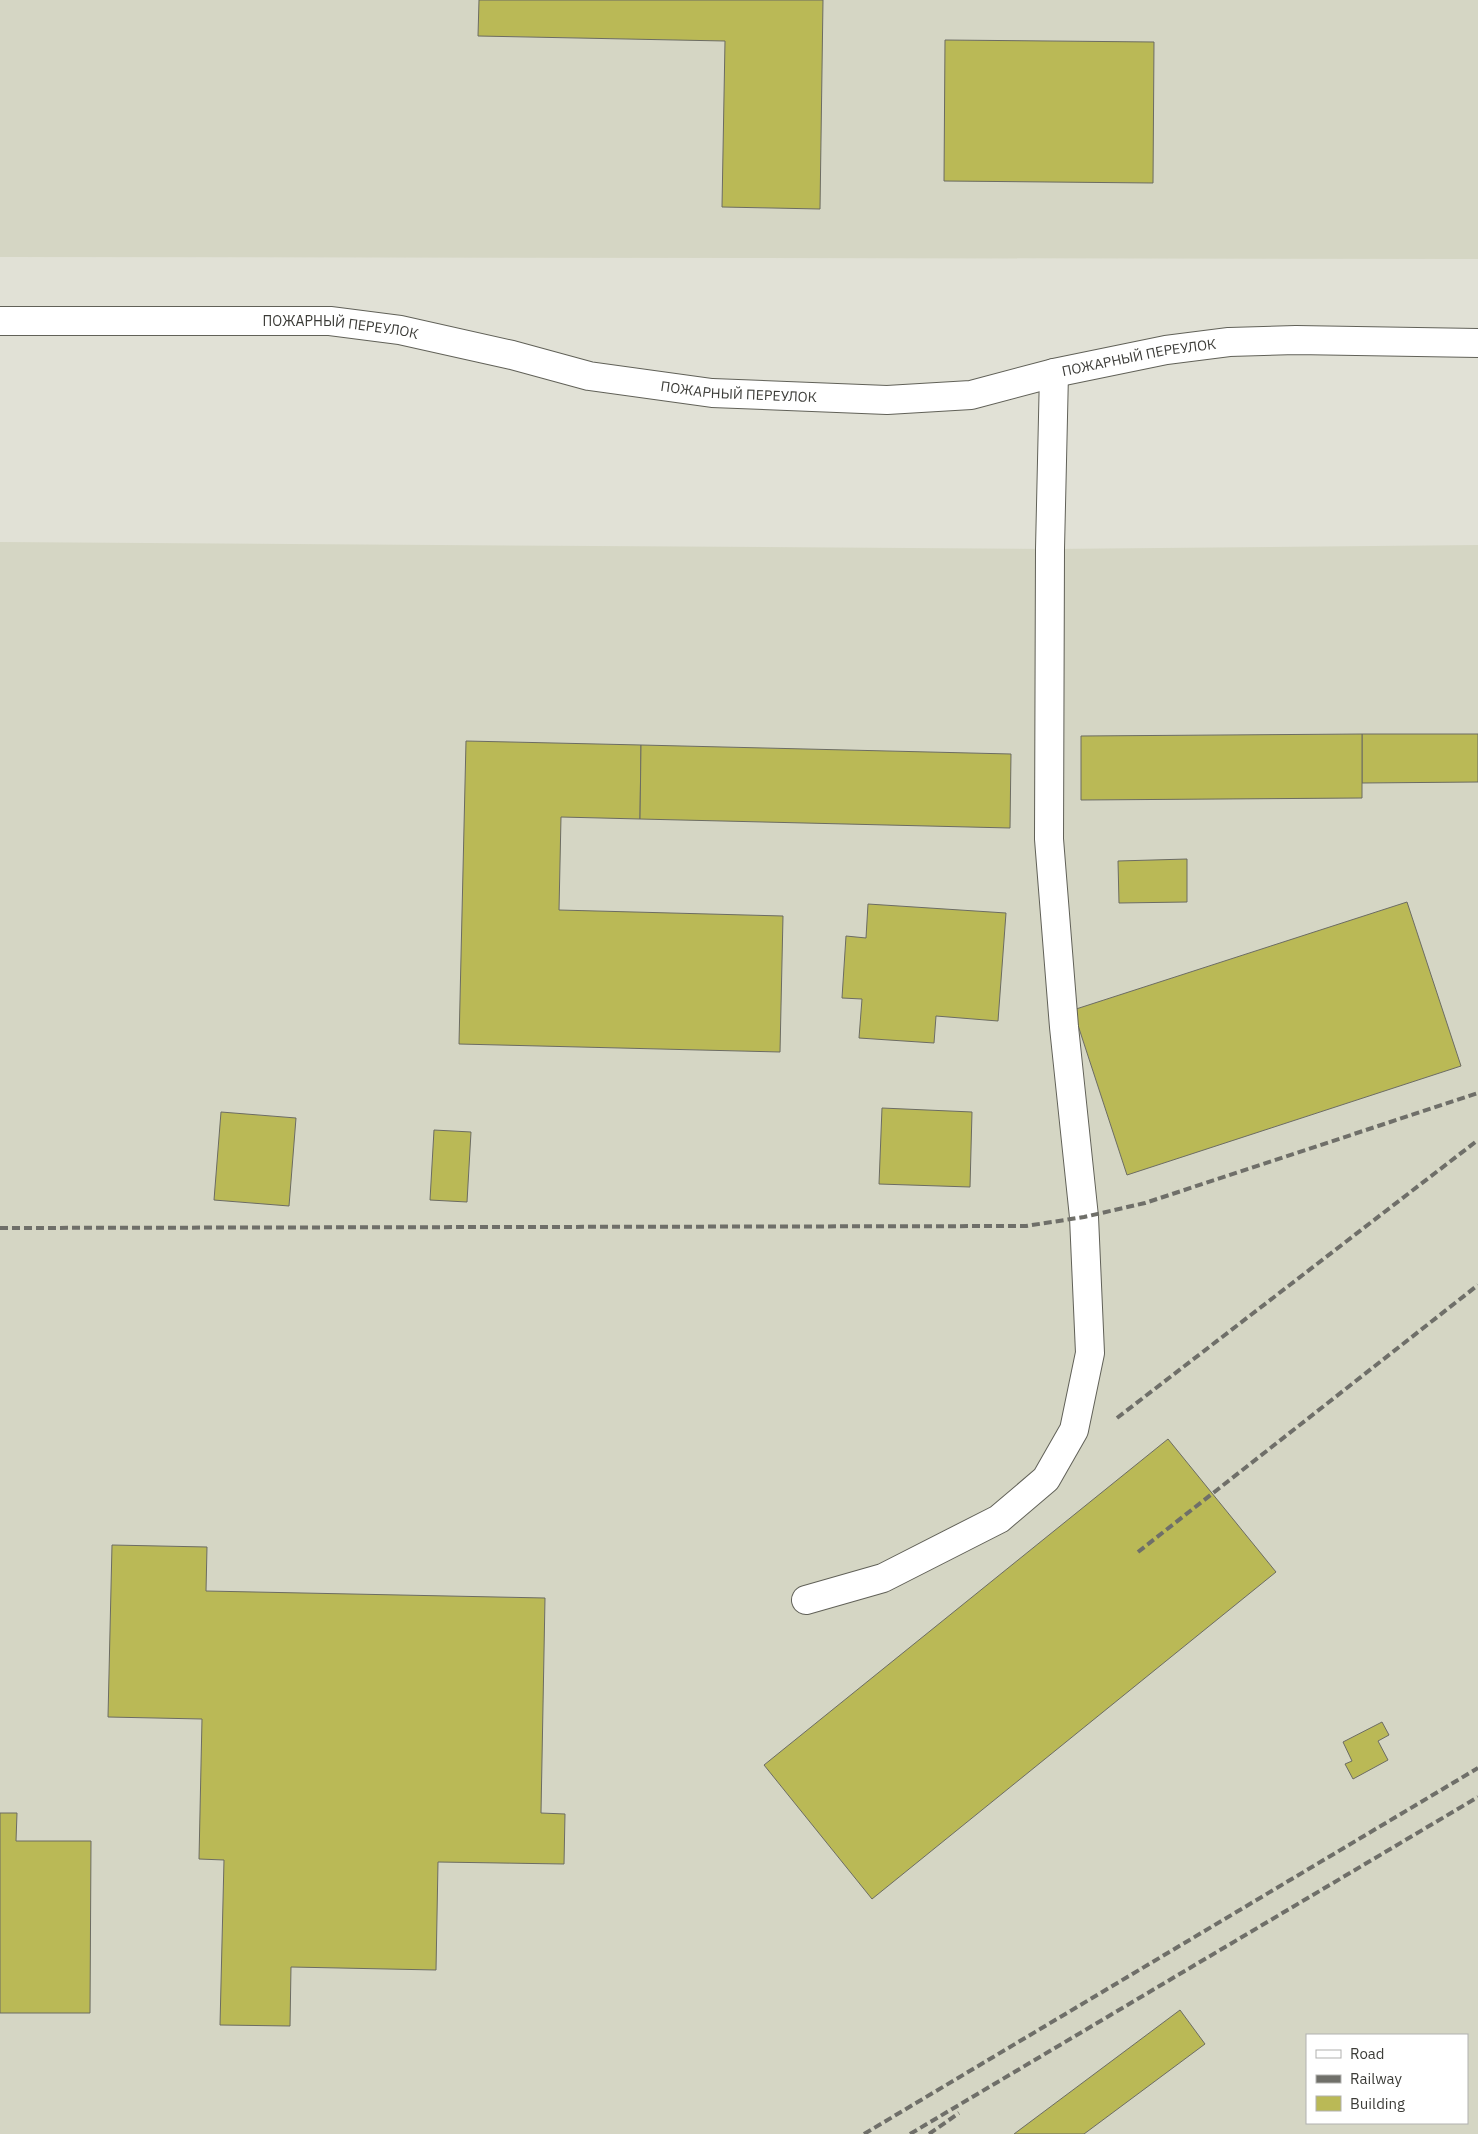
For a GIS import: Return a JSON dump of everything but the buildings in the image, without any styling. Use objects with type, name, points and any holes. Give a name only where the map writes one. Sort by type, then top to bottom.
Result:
[{"type":"street","name":"ПОЖАРНЫЙ ПЕРЕУЛОК","points":[[0,320],[330,321],[400,330],[512,355],[589,376],[712,393],[887,400],[971,395],[1054,373],[1166,350],[1229,342],[1296,340],[1478,343]]},
{"type":"street","points":[[806,1600],[883,1578],[999,1519],[1046,1478],[1070,1438],[1074,1430],[1088,1363],[1090,1353],[1084,1217],[1064,1027],[1049,839],[1050,549],[1054,373]]},
{"type":"shaded area","points":[[0,0],[1478,0],[1478,259],[0,257]]},
{"type":"shaded area","points":[[0,542],[1050,549],[1478,545],[1478,2134],[0,2134]]},
{"type":"railway","points":[[0,1228],[1026,1226],[1084,1217],[1145,1203],[1478,1093]]},
{"type":"railway","points":[[1117,1418],[1478,1140]]},
{"type":"railway","points":[[1138,1552],[1478,1285]]},
{"type":"railway","points":[[864,2134],[1478,1768]]},
{"type":"railway","points":[[910,2134],[1478,1797]]},
{"type":"railway","points":[[929,2134],[959,2113]]}]
